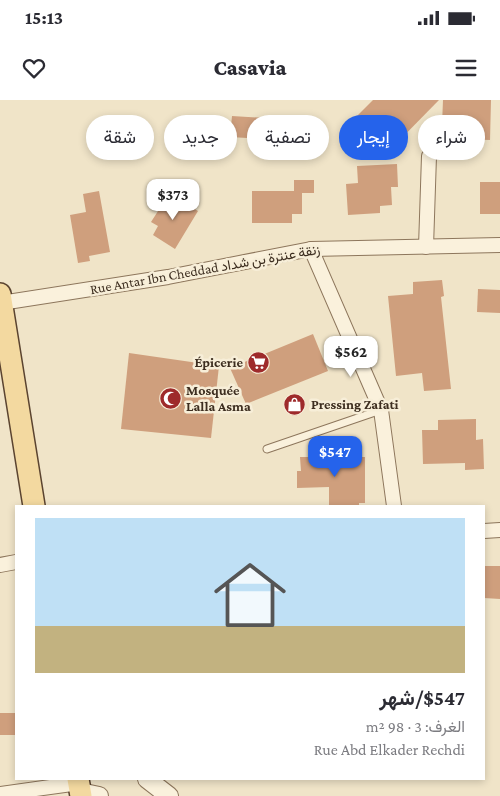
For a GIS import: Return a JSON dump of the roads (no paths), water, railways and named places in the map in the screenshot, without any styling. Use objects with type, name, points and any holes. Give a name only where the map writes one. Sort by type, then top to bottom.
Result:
[{"type":"main road","points":[[1,298],[34,505]]},
{"type":"street","points":[[426,247],[429,160]]},
{"type":"street","name":"Rue Antar Ibn Cheddad زنقة عنترة بن شداد","points":[[1,298],[168,277],[311,249],[500,245]]},
{"type":"street","points":[[311,249],[381,410],[394,505]]},
{"type":"street","points":[[485,531],[500,530]]},
{"type":"street","points":[[0,565],[15,562]]},
{"type":"street","points":[[149,780],[170,796]]},
{"type":"street","points":[[0,794],[83,789]]},
{"type":"lane","points":[[268,449],[381,410]]},
{"type":"place","name":"Épicerie","points":[[259,362]]},
{"type":"place","name":"Mosquée Lalla Asma","points":[[170,398]]},
{"type":"place","name":"Pressing Zafati","points":[[295,404]]}]
